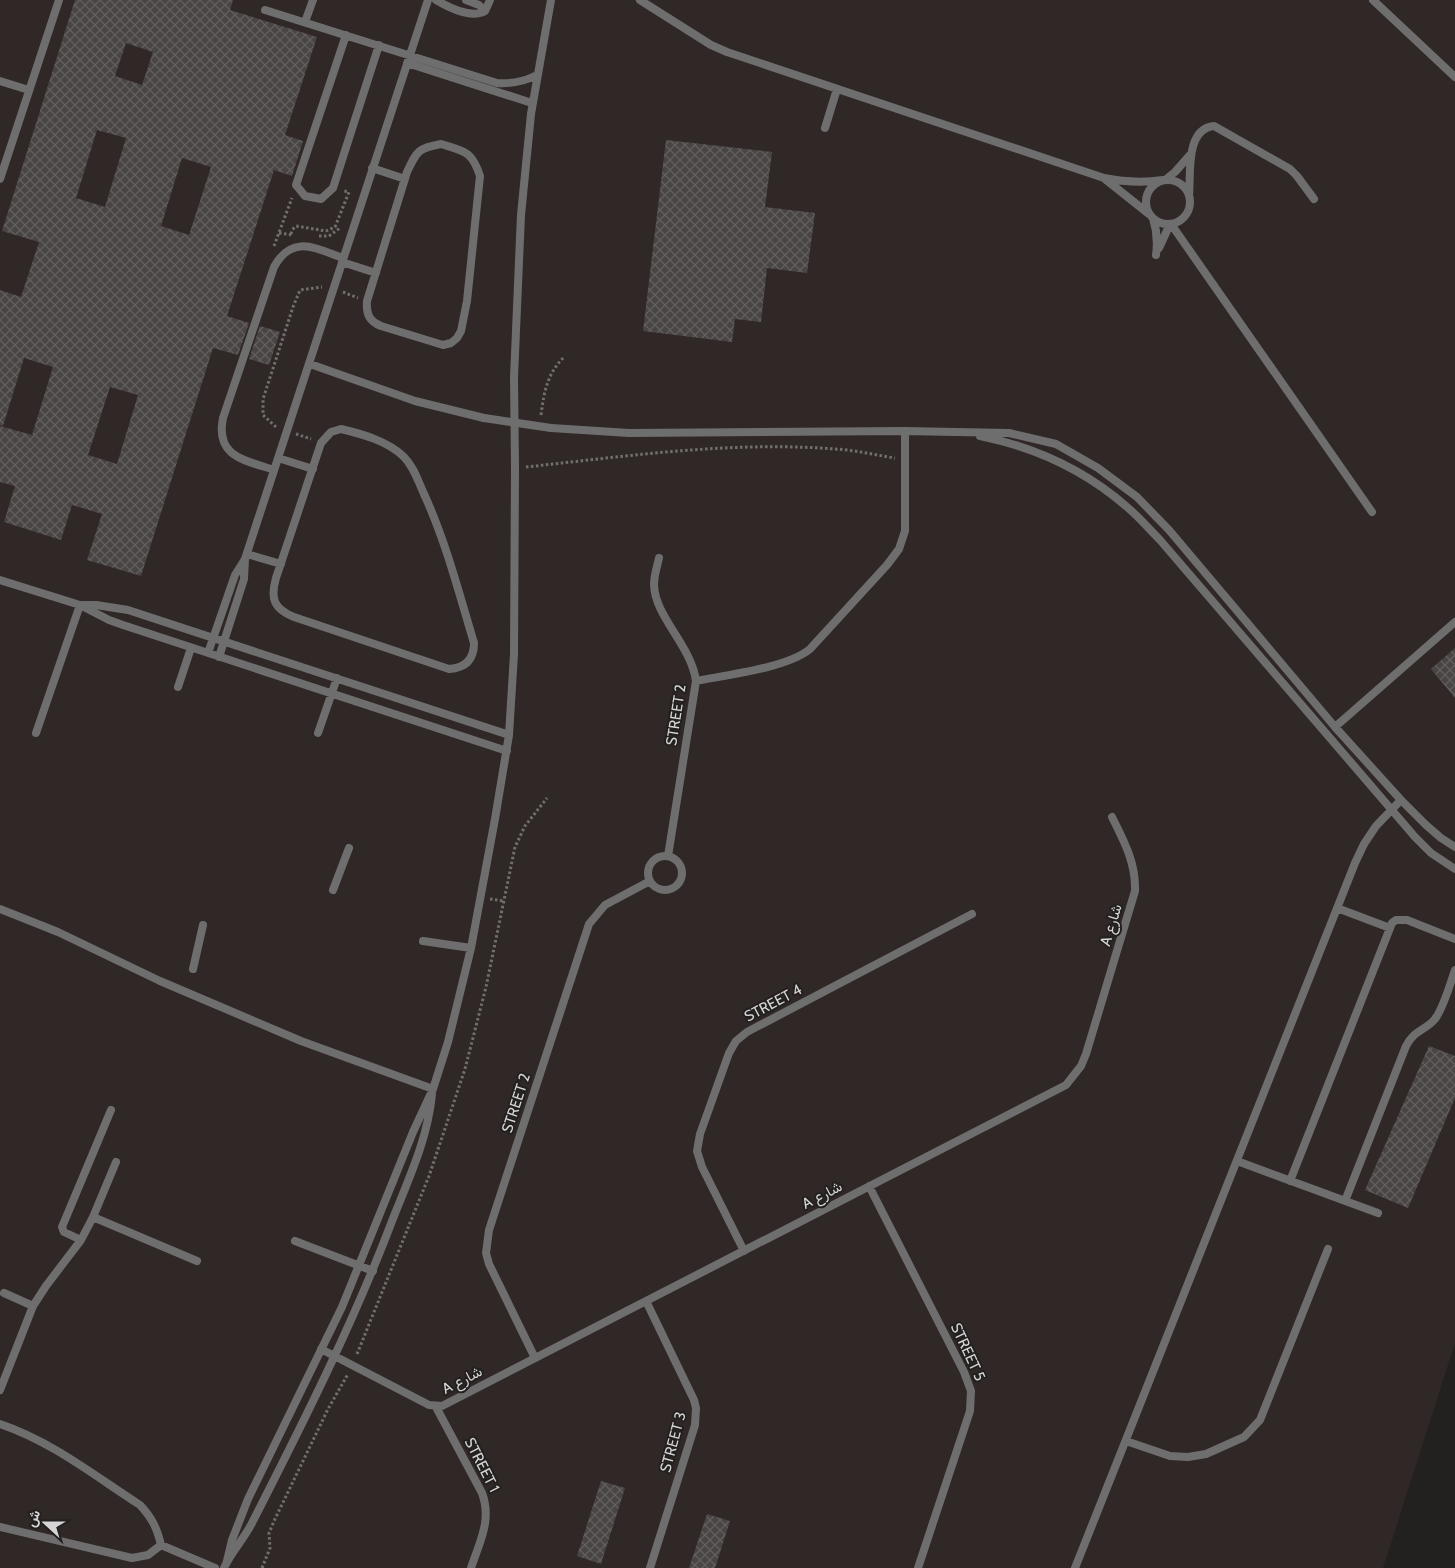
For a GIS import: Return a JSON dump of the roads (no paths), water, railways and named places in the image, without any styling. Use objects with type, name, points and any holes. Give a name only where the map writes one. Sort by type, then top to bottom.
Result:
[{"type":"lane","points":[[0,179],[59,0]]},
{"type":"lane","points":[[305,22],[313,0]]},
{"type":"lane","points":[[208,653],[235,576],[246,556],[428,0]]},
{"type":"lane","points":[[436,0],[444,5],[472,14],[485,11]]},
{"type":"lane","points":[[466,0],[479,4],[485,11]]},
{"type":"lane","points":[[485,11],[490,0]]},
{"type":"lane","points":[[226,1564],[232,1540],[248,1499],[360,1266],[413,1132],[433,1089],[448,1042],[471,948],[509,734],[514,654],[514,377],[520,224],[532,103],[551,0]]},
{"type":"lane","points":[[640,0],[711,45],[727,52],[1104,178],[1123,182],[1164,180],[1180,183],[1190,195]]},
{"type":"lane","points":[[1372,0],[1455,76]]},
{"type":"lane","points":[[265,10],[496,83],[524,82],[537,75]]},
{"type":"lane","points":[[346,35],[296,185],[305,196],[321,199],[332,188],[378,45]]},
{"type":"lane","points":[[407,63],[532,103]]},
{"type":"lane","points":[[0,81],[29,90]]},
{"type":"lane","points":[[825,128],[837,89]]},
{"type":"lane","points":[[1171,224],[1156,255],[1158,242],[1156,229],[1147,208],[1146,199],[1149,191],[1155,184],[1164,180],[1179,168],[1190,155],[1200,131],[1206,127],[1214,126],[1290,169],[1314,200]]},
{"type":"lane","points":[[441,144],[465,151],[475,161],[480,176],[468,301],[461,331],[457,338],[451,343],[443,345],[374,323],[369,318],[366,310],[376,273],[405,179],[414,158],[423,147],[441,144]]},
{"type":"lane","points":[[1104,178],[1158,221],[1171,224],[1178,221],[1189,210],[1190,155]]},
{"type":"lane","points":[[372,168],[405,179]]},
{"type":"lane","points":[[1171,224],[1372,512]]},
{"type":"lane","points":[[274,470],[232,455],[224,444],[220,431],[268,286],[280,256],[290,249],[302,246],[314,248],[376,273]]},
{"type":"lane","points":[[310,364],[415,401],[484,418],[551,428],[629,433],[905,431],[1009,433],[1056,444],[1098,468],[1136,497],[1169,530],[1335,727],[1401,800],[1434,832],[1455,846]]},
{"type":"lane","points":[[341,429],[351,431],[391,447],[403,456],[412,467],[435,517],[474,644],[474,652],[464,665],[448,669],[283,613],[275,603],[272,591],[312,470],[321,443],[331,432],[341,429]]},
{"type":"lane","points":[[696,681],[784,663],[803,656],[887,565],[899,550],[904,531],[905,431]]},
{"type":"lane","points":[[961,432],[1006,441],[1050,457],[1090,480],[1127,507],[1160,540],[1391,811],[1431,852],[1455,869]]},
{"type":"lane","points":[[278,458],[312,470]]},
{"type":"lane","points":[[246,556],[281,564]]},
{"type":"lane","points":[[219,656],[244,579],[246,556]]},
{"type":"lane","name":"STREET 2","points":[[659,558],[654,586],[657,600],[691,661],[696,681],[668,856]]},
{"type":"lane","points":[[0,580],[80,605],[109,620],[191,648],[507,751]]},
{"type":"lane","points":[[80,605],[96,605],[128,610],[509,734]]},
{"type":"lane","points":[[36,733],[80,605]]},
{"type":"lane","points":[[1335,727],[1455,622]]},
{"type":"lane","points":[[178,687],[191,648]]},
{"type":"lane","points":[[318,733],[338,678]]},
{"type":"lane","points":[[1075,1568],[1364,844],[1376,826],[1401,800]]},
{"type":"lane","name":"A شارع","points":[[321,1349],[424,1402],[436,1406],[449,1403],[1066,1085],[1081,1066],[1135,890],[1136,877],[1133,863],[1112,817]]},
{"type":"lane","points":[[333,890],[349,848]]},
{"type":"lane","points":[[662,856],[668,856],[679,862],[682,868],[681,881],[672,889],[659,890],[650,881],[648,869],[651,863],[662,856]]},
{"type":"lane","name":"STREET 2","points":[[535,1358],[489,1264],[486,1253],[489,1230],[589,924],[605,905],[650,881]]},
{"type":"lane","points":[[1337,908],[1390,928]]},
{"type":"lane","points":[[0,910],[67,936],[160,980],[301,1041],[433,1089]]},
{"type":"lane","name":"STREET 4","points":[[744,1251],[702,1168],[697,1151],[700,1134],[729,1054],[736,1041],[747,1032],[972,914]]},
{"type":"lane","points":[[1290,1181],[1392,923],[1402,919],[1455,939]]},
{"type":"lane","points":[[193,969],[203,925]]},
{"type":"lane","points":[[423,941],[471,948]]},
{"type":"lane","points":[[1345,1201],[1406,1046],[1413,1035],[1429,1024],[1438,1014],[1455,970]]},
{"type":"lane","points":[[226,1564],[252,1525],[335,1356],[373,1271],[424,1138],[430,1114],[433,1089]]},
{"type":"lane","points":[[81,1240],[64,1232],[62,1227],[111,1110]]},
{"type":"lane","points":[[1237,1161],[1378,1213]]},
{"type":"lane","points":[[0,1390],[33,1306],[81,1240],[93,1217],[116,1162]]},
{"type":"lane","name":"STREET 5","points":[[869,1186],[964,1372],[971,1391],[970,1411],[918,1568]]},
{"type":"lane","points":[[93,1217],[197,1261]]},
{"type":"lane","points":[[295,1241],[373,1271]]},
{"type":"lane","points":[[1126,1441],[1170,1456],[1188,1457],[1206,1454],[1244,1437],[1260,1420],[1328,1249]]},
{"type":"lane","points":[[4,1293],[33,1306]]},
{"type":"lane","name":"STREET 3","points":[[646,1301],[691,1392],[696,1408],[695,1425],[650,1568]]},
{"type":"lane","name":"STREET 1","points":[[436,1406],[486,1504],[487,1515],[471,1568]]},
{"type":"lane","points":[[0,1424],[47,1446],[140,1505],[150,1516],[158,1530],[161,1545]]},
{"type":"lane","points":[[0,1527],[132,1558],[148,1555],[161,1545]]},
{"type":"lane","points":[[161,1545],[215,1568]]}]
